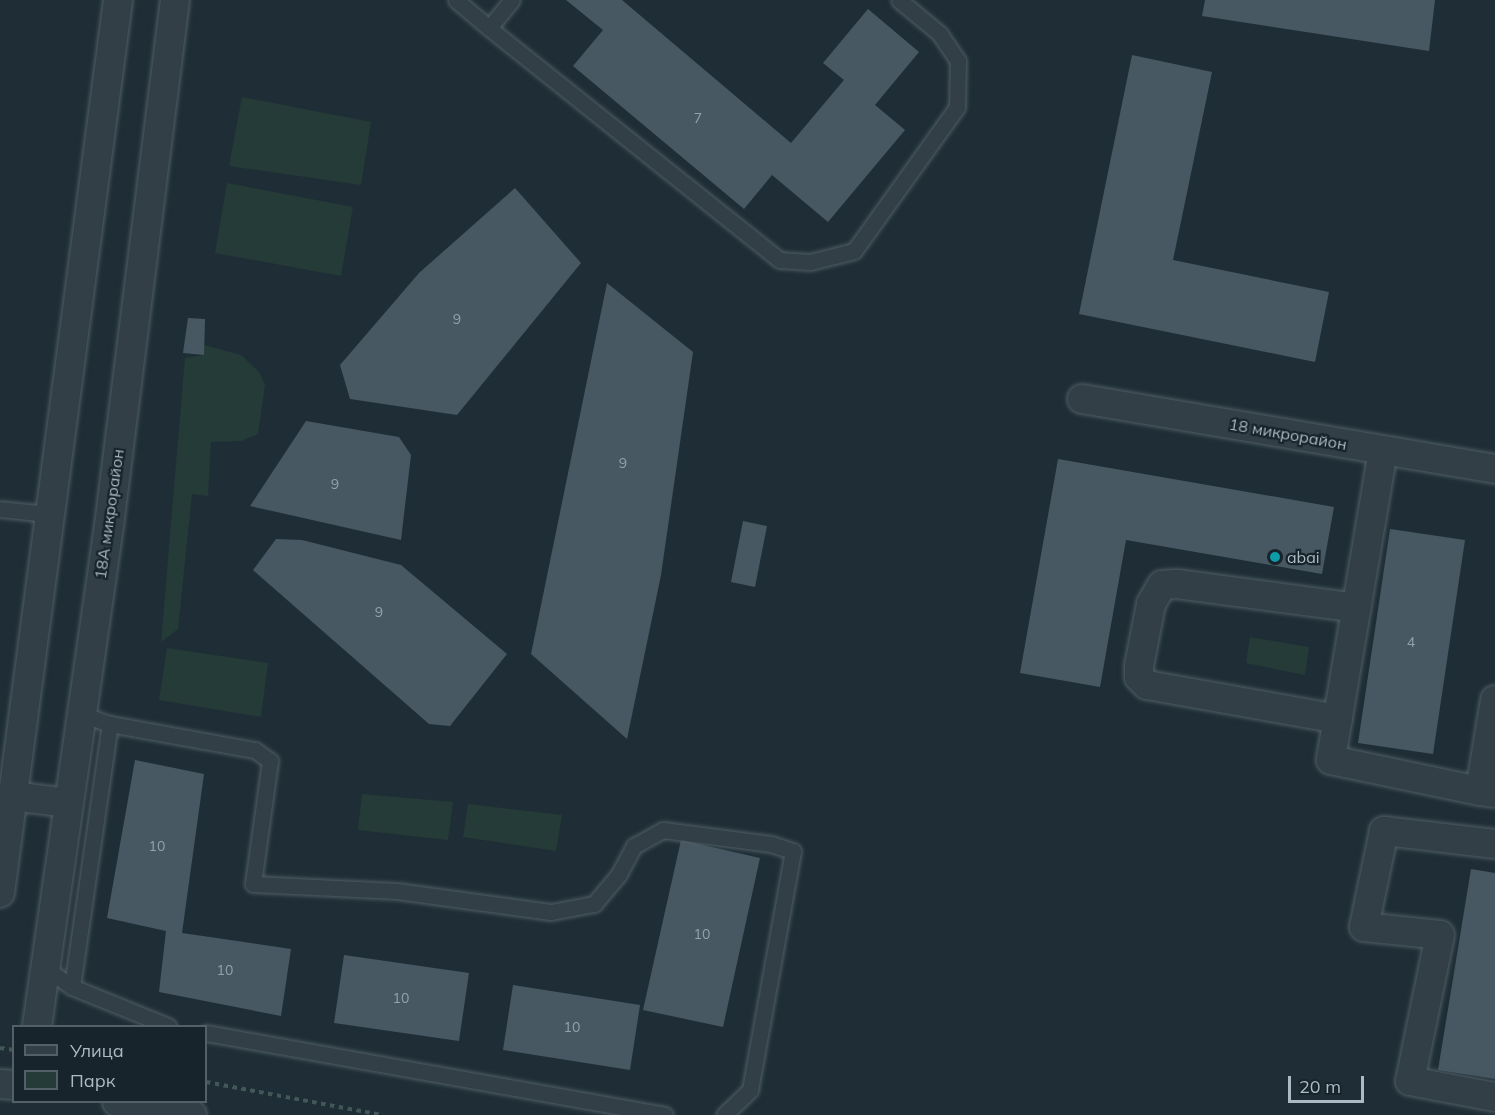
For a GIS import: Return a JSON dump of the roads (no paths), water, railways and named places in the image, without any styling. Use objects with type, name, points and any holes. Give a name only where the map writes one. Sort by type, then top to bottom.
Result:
[{"type":"street","points":[[0,893],[47,514],[118,0]]},
{"type":"street","name":"18А микрорайон","points":[[37,1025],[47,969],[79,713],[108,526],[175,0]]},
{"type":"street","name":"18 микрорайон","points":[[1082,399],[1495,470]]},
{"type":"street","points":[[1383,451],[1331,760],[1488,792],[1495,700]]},
{"type":"street","points":[[1338,719],[1147,685],[1139,677],[1139,666],[1151,604],[1162,585],[1177,584],[1356,608]]},
{"type":"street","points":[[12,796],[68,803]]},
{"type":"street","points":[[1495,844],[1384,831],[1364,927],[1440,935],[1410,1081],[1495,1097]]},
{"type":"street","points":[[128,1103],[192,1115]]},
{"type":"lane","points":[[456,0],[780,260],[810,262],[854,251],[957,107],[958,61],[940,34],[899,0]]},
{"type":"lane","points":[[489,28],[512,0]]},
{"type":"lane","points":[[0,509],[47,514]]},
{"type":"lane","points":[[79,713],[110,724],[255,750],[270,761],[253,884],[397,891],[551,912],[594,904],[619,874],[634,846],[663,830],[771,844],[793,851],[750,1090],[724,1115]]},
{"type":"lane","points":[[72,987],[110,724]]},
{"type":"lane","points":[[47,969],[72,987],[166,1025]]},
{"type":"lane","points":[[207,1033],[665,1115]]},
{"type":"place","name":"abai","points":[[1275,557]]}]
